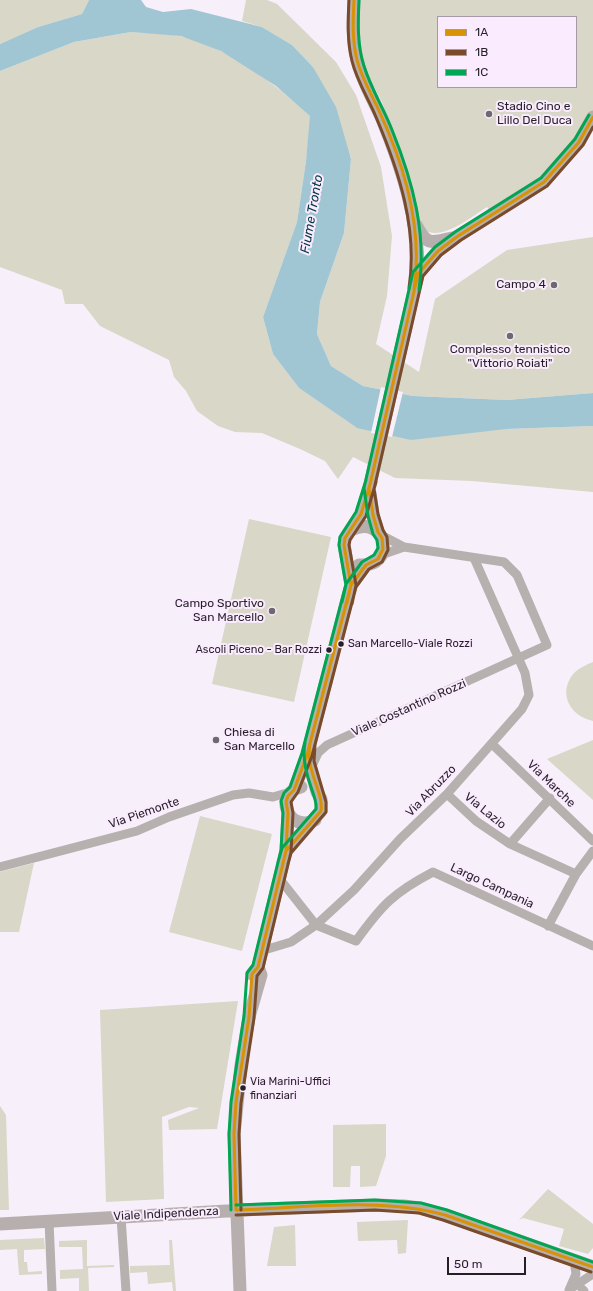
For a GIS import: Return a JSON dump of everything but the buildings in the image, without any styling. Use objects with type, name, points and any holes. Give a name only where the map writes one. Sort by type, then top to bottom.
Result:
[{"type":"street","points":[[351,585],[344,545],[345,538],[361,514],[369,489],[417,277],[418,248],[414,221],[390,138],[357,62],[353,40],[354,0]]},
{"type":"street","points":[[417,277],[438,251],[458,236],[544,182],[580,142],[593,118]]},
{"type":"street","points":[[414,221],[423,237],[430,242],[458,236]]},
{"type":"street","points":[[347,556],[355,564],[366,565],[376,562],[381,555],[384,545],[373,515],[369,489]]},
{"type":"street","points":[[351,530],[366,526],[404,547],[474,558],[518,658]]},
{"type":"street","points":[[381,555],[404,547]]},
{"type":"street","name":"Viale Costantino Rozzi","points":[[311,768],[318,753],[327,745],[547,646],[517,575],[504,562],[474,558]]},
{"type":"street","points":[[240,1291],[234,1134],[236,1102],[249,1017],[250,982],[252,974],[258,967],[286,851],[287,798],[292,791],[307,755],[351,585],[366,565]]},
{"type":"street","name":"Via Abruzzo","points":[[261,951],[291,942],[316,925],[354,890],[400,839],[447,794],[492,744],[522,709],[529,695],[525,673],[518,658]]},
{"type":"street","name":"Via Marche","points":[[492,744],[550,798],[593,841]]},
{"type":"street","points":[[286,851],[319,815],[322,805],[307,755]]},
{"type":"street","points":[[292,791],[300,787],[308,787],[317,792]]},
{"type":"street","name":"Via Piemonte","points":[[0,867],[137,830],[233,794],[249,793],[273,797],[292,791]]},
{"type":"street","name":"Via Lazio","points":[[447,794],[476,821],[510,844],[576,874]]},
{"type":"street","points":[[273,797],[287,810],[294,820],[308,823],[315,820]]},
{"type":"street","name":"Via Lazio","points":[[510,844],[550,798]]},
{"type":"street","points":[[548,926],[576,874],[593,851]]},
{"type":"street","name":"Largo Campania","points":[[316,925],[356,941],[376,913],[390,898],[409,885],[433,872],[593,946]]},
{"type":"street","points":[[279,878],[316,925]]},
{"type":"street","name":"Viale Indipendenza","points":[[0,1224],[236,1210],[375,1205],[404,1206],[420,1208],[445,1215],[593,1267]]},
{"type":"street","points":[[122,1217],[126,1291]]},
{"type":"street","points":[[49,1221],[52,1291]]},
{"type":"street","points":[[568,1290],[576,1274],[574,1260]]},
{"type":"street","points":[[568,1290],[593,1274]]},
{"type":"shaded area","points":[[0,0],[89,0],[82,14],[38,27],[0,44]]},
{"type":"shaded area","points":[[246,0],[267,0],[277,4],[336,62],[356,95],[381,167],[392,236],[387,296],[376,344],[419,372],[435,299],[507,250],[593,237],[593,393],[507,400],[413,396],[363,386],[331,366],[317,334],[320,302],[344,233],[351,158],[313,67],[292,45],[262,27],[242,21]]},
{"type":"shaded area","name":"Stadio Cino e Lillo Del Duca","points":[[359,0],[593,0],[593,125],[582,144],[495,218],[487,207],[447,231],[438,233],[423,229],[382,102],[365,70],[357,43]]},
{"type":"shaded area","points":[[131,32],[180,36],[215,48],[250,68],[267,80],[311,116],[297,222],[263,317],[273,354],[299,388],[357,428],[506,429],[593,426],[593,492],[472,481],[395,478],[353,457],[338,479],[325,461],[300,449],[262,433],[235,432],[218,426],[197,411],[186,391],[174,377],[169,360],[100,326],[83,304],[65,304],[62,290],[0,267],[0,71],[74,42]]},
{"type":"shaded area","name":"Campo Sportivo San Marcello","points":[[249,519],[331,537],[294,702],[212,684]]},
{"type":"shaded area","points":[[593,662],[593,721],[578,714],[572,709],[566,696],[569,681],[574,673],[580,668]]},
{"type":"shaded area","points":[[593,740],[593,800],[547,759]]},
{"type":"shaded area","points":[[200,816],[272,834],[242,951],[169,932]]},
{"type":"shaded area","points":[[34,863],[19,932],[0,932],[0,872]]},
{"type":"shaded area","points":[[238,1001],[217,1129],[169,1130],[168,1120],[199,1108],[189,1107],[162,1117],[164,1199],[106,1202],[100,1010]]},
{"type":"shaded area","points":[[0,1106],[6,1115],[9,1210],[0,1210]]},
{"type":"shaded area","points":[[386,1124],[386,1156],[376,1186],[360,1187],[360,1166],[351,1166],[350,1187],[333,1187],[333,1125]]},
{"type":"shaded area","points":[[548,1189],[593,1224],[593,1248],[588,1254],[559,1246],[564,1229],[523,1218],[519,1220]]},
{"type":"shaded area","points":[[408,1220],[406,1253],[398,1254],[397,1240],[358,1241],[357,1222]]},
{"type":"shaded area","points":[[295,1225],[296,1266],[267,1266],[274,1227]]},
{"type":"shaded area","points":[[44,1238],[45,1249],[24,1250],[24,1262],[27,1262],[28,1272],[42,1271],[42,1274],[19,1275],[17,1249],[0,1250],[0,1240]]},
{"type":"shaded area","points":[[87,1240],[87,1266],[114,1265],[114,1267],[88,1268],[89,1291],[79,1291],[79,1278],[60,1279],[60,1270],[83,1269],[82,1247],[59,1247],[59,1241]]},
{"type":"shaded area","points":[[169,1240],[172,1240],[176,1291],[173,1291],[172,1282],[148,1284],[147,1272],[130,1273],[130,1266],[170,1265]]},
{"type":"water","name":"Fiume Tronto","points":[[89,0],[141,0],[146,7],[163,12],[191,9],[262,27],[292,45],[313,67],[336,107],[351,159],[344,233],[320,302],[317,334],[331,366],[363,386],[413,396],[507,400],[593,393],[593,426],[506,429],[411,440],[357,428],[299,388],[273,354],[263,317],[297,222],[306,161],[310,116],[276,86],[221,51],[181,36],[131,32],[74,42],[0,71],[0,44],[38,27],[82,14]]},
{"type":"pier","points":[[381,387],[403,392],[392,437],[371,433]]},
{"type":"transit line","name":"1B","points":[[349,0],[348,23],[352,61],[392,158],[399,179],[409,222],[411,244],[409,288]]},
{"type":"transit line","name":"1A","points":[[354,0],[353,22],[357,60],[364,80],[389,134],[410,199],[416,244],[414,289]]},
{"type":"transit line","name":"1C","points":[[359,0],[358,33],[362,58],[370,83],[389,122],[400,150],[416,208],[420,228],[421,249],[419,290]]},
{"type":"transit line","name":"1C","points":[[231,1210],[229,1134],[231,1102],[244,1016],[247,973],[253,965],[281,850],[283,813],[281,801],[284,793],[290,787],[302,753],[346,584],[362,562],[374,555],[378,548],[377,540],[373,534],[368,516],[364,488],[413,272],[435,247],[455,232],[541,178],[575,139],[589,115]]},
{"type":"transit line","name":"1A","points":[[236,1210],[234,1134],[236,1102],[249,1017],[252,974],[258,967],[286,851],[288,813],[286,802],[288,796],[294,790],[307,755],[351,585],[366,565],[378,559],[383,549],[382,538],[378,532],[373,515],[369,489],[418,274],[438,251],[458,236],[544,182],[579,142],[593,117]]},
{"type":"transit line","name":"1B","points":[[241,1210],[239,1134],[241,1103],[254,1018],[257,976],[263,968],[291,852],[293,813],[291,802],[298,792],[312,756],[356,587],[369,569],[382,562],[388,550],[387,537],[378,514],[374,489],[423,276],[441,255],[461,240],[547,186],[583,145],[593,127]]},
{"type":"transit line","name":"1C","points":[[342,602],[346,585],[339,545],[340,537],[356,512],[366,480]]},
{"type":"transit line","name":"1A","points":[[347,603],[351,585],[344,545],[345,538],[361,514],[371,481]]},
{"type":"transit line","name":"1B","points":[[352,604],[356,585],[349,545],[350,540],[366,516],[376,482]]},
{"type":"transit line","name":"1C","points":[[278,862],[282,848],[316,809],[315,800],[305,765],[305,743]]},
{"type":"transit line","name":"1A","points":[[283,863],[286,851],[321,811],[320,796],[310,763],[310,744]]},
{"type":"transit line","name":"1B","points":[[288,864],[291,853],[326,812],[326,802],[314,761],[315,745]]},
{"type":"transit line","name":"1C","points":[[236,1205],[375,1200],[421,1203],[447,1210],[593,1262]]},
{"type":"transit line","name":"1A","points":[[236,1210],[342,1205],[395,1206],[421,1210],[445,1215],[593,1267]]},
{"type":"transit line","name":"1B","points":[[236,1215],[375,1210],[419,1213],[591,1272]]},
{"type":"place","name":"Stadio Cino e Lillo Del Duca","points":[[489,114]]},
{"type":"place","name":"Campo 4","points":[[554,285]]},
{"type":"place","name":"Complesso tennistico \"Vittorio Roiati\"","points":[[510,336]]},
{"type":"place","name":"Campo Sportivo San Marcello","points":[[272,611]]},
{"type":"place","name":"San Marcello-Viale Rozzi","points":[[341,644]]},
{"type":"place","name":"Ascoli Piceno - Bar Rozzi","points":[[329,650]]},
{"type":"place","name":"Chiesa di San Marcello","points":[[216,740]]},
{"type":"place","name":"Via Marini-Uffici finanziari","points":[[243,1088]]}]
